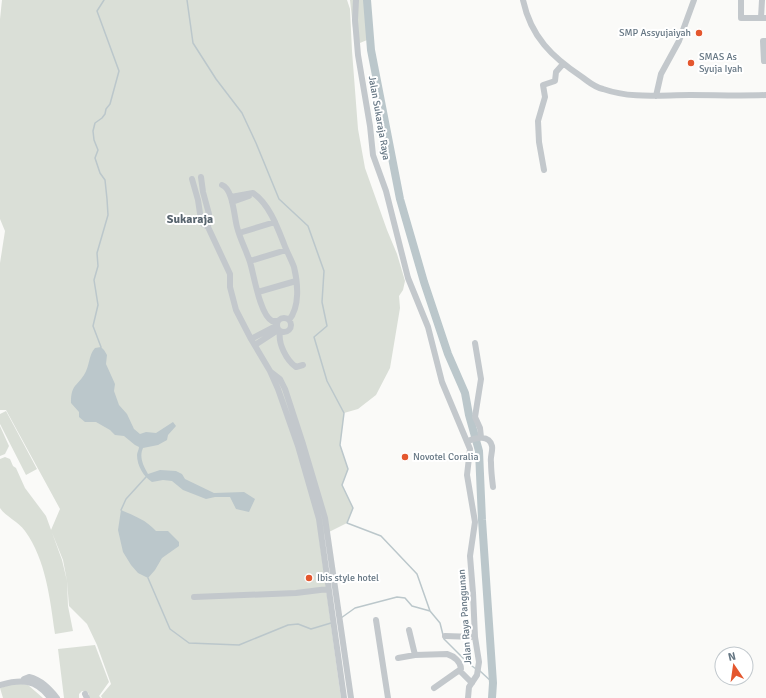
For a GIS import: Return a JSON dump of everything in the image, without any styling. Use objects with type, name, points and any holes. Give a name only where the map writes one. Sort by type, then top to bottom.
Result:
[{"type":"street","name":"Jalan Sukaraja Raya","points":[[356,0],[355,20],[358,55],[374,155],[386,191],[410,284],[428,327],[445,392],[470,440]]},
{"type":"street","points":[[523,0],[528,17],[535,32],[546,48],[563,64],[585,79],[592,86],[624,94],[656,96],[766,95]]},
{"type":"street","points":[[656,96],[661,74],[679,41],[694,0]]},
{"type":"street","points":[[741,0],[741,18],[763,18],[762,0]]},
{"type":"street","points":[[766,41],[763,41],[764,61],[766,61]]},
{"type":"street","points":[[544,170],[538,127],[539,113],[545,97],[543,85],[556,80],[556,72],[563,64]]},
{"type":"street","points":[[201,177],[203,192],[209,214],[208,227],[230,274],[230,287],[233,300],[243,324],[270,371],[322,518],[332,567],[336,626],[344,698]]},
{"type":"street","points":[[192,179],[198,200],[201,220],[203,224],[208,227]]},
{"type":"street","points":[[222,185],[225,186],[231,200],[239,233],[250,261],[258,292],[267,317],[286,332],[291,328],[289,320]]},
{"type":"street","points":[[231,200],[253,193],[261,199],[275,222],[294,267],[297,289],[295,309],[289,320]]},
{"type":"street","points":[[239,233],[275,222]]},
{"type":"street","points":[[250,261],[286,250]]},
{"type":"street","points":[[258,292],[296,281]]},
{"type":"street","points":[[254,345],[278,327],[283,318],[289,320]]},
{"type":"street","points":[[251,339],[278,327]]},
{"type":"street","points":[[278,327],[281,345],[289,360],[296,367],[302,365]]},
{"type":"street","points":[[475,343],[481,379],[475,417],[480,428],[480,437]]},
{"type":"street","points":[[470,440],[480,437],[487,440],[492,446],[490,462],[493,487]]},
{"type":"street","name":"Jalan Raya Panggunan","points":[[468,698],[469,687],[477,675],[479,668],[475,637],[474,593],[470,556],[475,522],[467,475],[470,440]]},
{"type":"street","points":[[322,518],[328,589],[335,615]]},
{"type":"street","points":[[326,568],[332,567]]},
{"type":"street","points":[[194,597],[281,594],[328,589]]},
{"type":"street","points":[[376,620],[388,698]]},
{"type":"street","points":[[336,626],[351,698]]},
{"type":"street","points":[[409,630],[415,655]]},
{"type":"street","points":[[445,636],[475,637]]},
{"type":"street","points":[[398,658],[415,655],[452,655],[460,664],[460,671],[472,683]]},
{"type":"street","points":[[434,688],[460,671]]},
{"type":"street","points":[[21,681],[29,677],[37,680],[50,690],[57,698]]},
{"type":"street","points":[[0,685],[10,682],[30,682],[36,684],[50,698]]},
{"type":"shaded area","points":[[2,0],[347,0],[350,9],[358,129],[365,168],[397,254],[405,281],[403,290],[399,296],[400,308],[390,368],[376,395],[358,409],[344,413],[340,445],[348,469],[342,485],[353,508],[347,523],[319,537],[341,698],[102,698],[101,696],[111,684],[97,645],[87,624],[69,606],[67,581],[63,560],[51,530],[60,509],[6,410],[0,410],[0,263],[5,231],[0,219],[0,19]]},
{"type":"shaded area","points":[[350,0],[365,0],[367,40],[360,43],[353,28]]},
{"type":"shaded area","points":[[101,347],[107,355],[106,364],[115,384],[114,391],[119,405],[127,414],[134,429],[140,434],[146,432],[156,433],[173,422],[176,426],[168,435],[167,440],[158,445],[143,448],[143,464],[148,474],[160,470],[176,471],[182,474],[185,479],[214,493],[244,492],[255,499],[249,512],[236,509],[230,497],[215,497],[206,499],[183,490],[172,481],[163,480],[152,482],[144,474],[137,459],[139,447],[124,436],[115,435],[110,430],[96,422],[85,422],[79,417],[79,412],[71,403],[73,389],[86,372],[95,348]]},
{"type":"shaded area","points":[[6,411],[37,469],[26,475],[0,424],[0,414]]},
{"type":"shaded area","points":[[0,426],[9,446],[5,454],[0,456]]},
{"type":"shaded area","points":[[5,457],[10,459],[25,488],[46,516],[62,560],[67,581],[68,606],[73,631],[55,634],[46,580],[38,554],[25,531],[0,508],[0,459]]},
{"type":"shaded area","points":[[121,510],[136,516],[156,531],[168,531],[179,542],[179,546],[162,558],[148,578],[138,573],[123,552],[118,530]]},
{"type":"shaded area","points":[[95,645],[109,682],[99,696],[101,698],[89,698],[89,694],[82,691],[79,694],[79,698],[64,698],[58,649]]},
{"type":"shaded area","points":[[16,683],[28,685],[43,698],[3,698],[0,688]]},
{"type":"waterway","points":[[101,347],[93,326],[98,305],[94,280],[98,266],[97,253],[108,215],[105,180],[100,173],[95,158],[98,150],[94,140],[93,131],[95,123],[102,118],[110,104],[119,71],[97,11],[104,0]]},
{"type":"waterway","points":[[187,0],[193,43],[216,79],[242,113],[279,199],[308,226],[324,271],[322,302],[327,326],[314,337],[327,381],[344,413],[340,445],[348,469],[342,485],[353,508],[347,523],[381,536],[417,574],[430,611]]},
{"type":"waterway","points":[[367,0],[371,50],[400,199],[424,282],[448,354],[465,393],[469,415],[479,451],[493,683],[492,698]]},
{"type":"waterway","points":[[121,510],[126,499],[146,477]]},
{"type":"waterway","points":[[148,578],[170,629],[189,643],[239,645],[288,625],[298,624],[311,629],[331,623]]},
{"type":"waterway","points":[[341,618],[355,608],[397,597],[405,598],[412,606],[430,611],[440,623],[444,639],[476,669]]},
{"type":"waterway","points":[[480,671],[493,683]]},
{"type":"place","name":"SMP Assyujaiyah","points":[[699,33]]},
{"type":"place","name":"SMAS As Syuja Iyah","points":[[691,63]]},
{"type":"place","name":"Novotel Coralia","points":[[405,457]]},
{"type":"place","name":"Ibis style hotel","points":[[309,578]]},
{"type":"district","name":"Sukaraja","points":[[190,219]]}]
